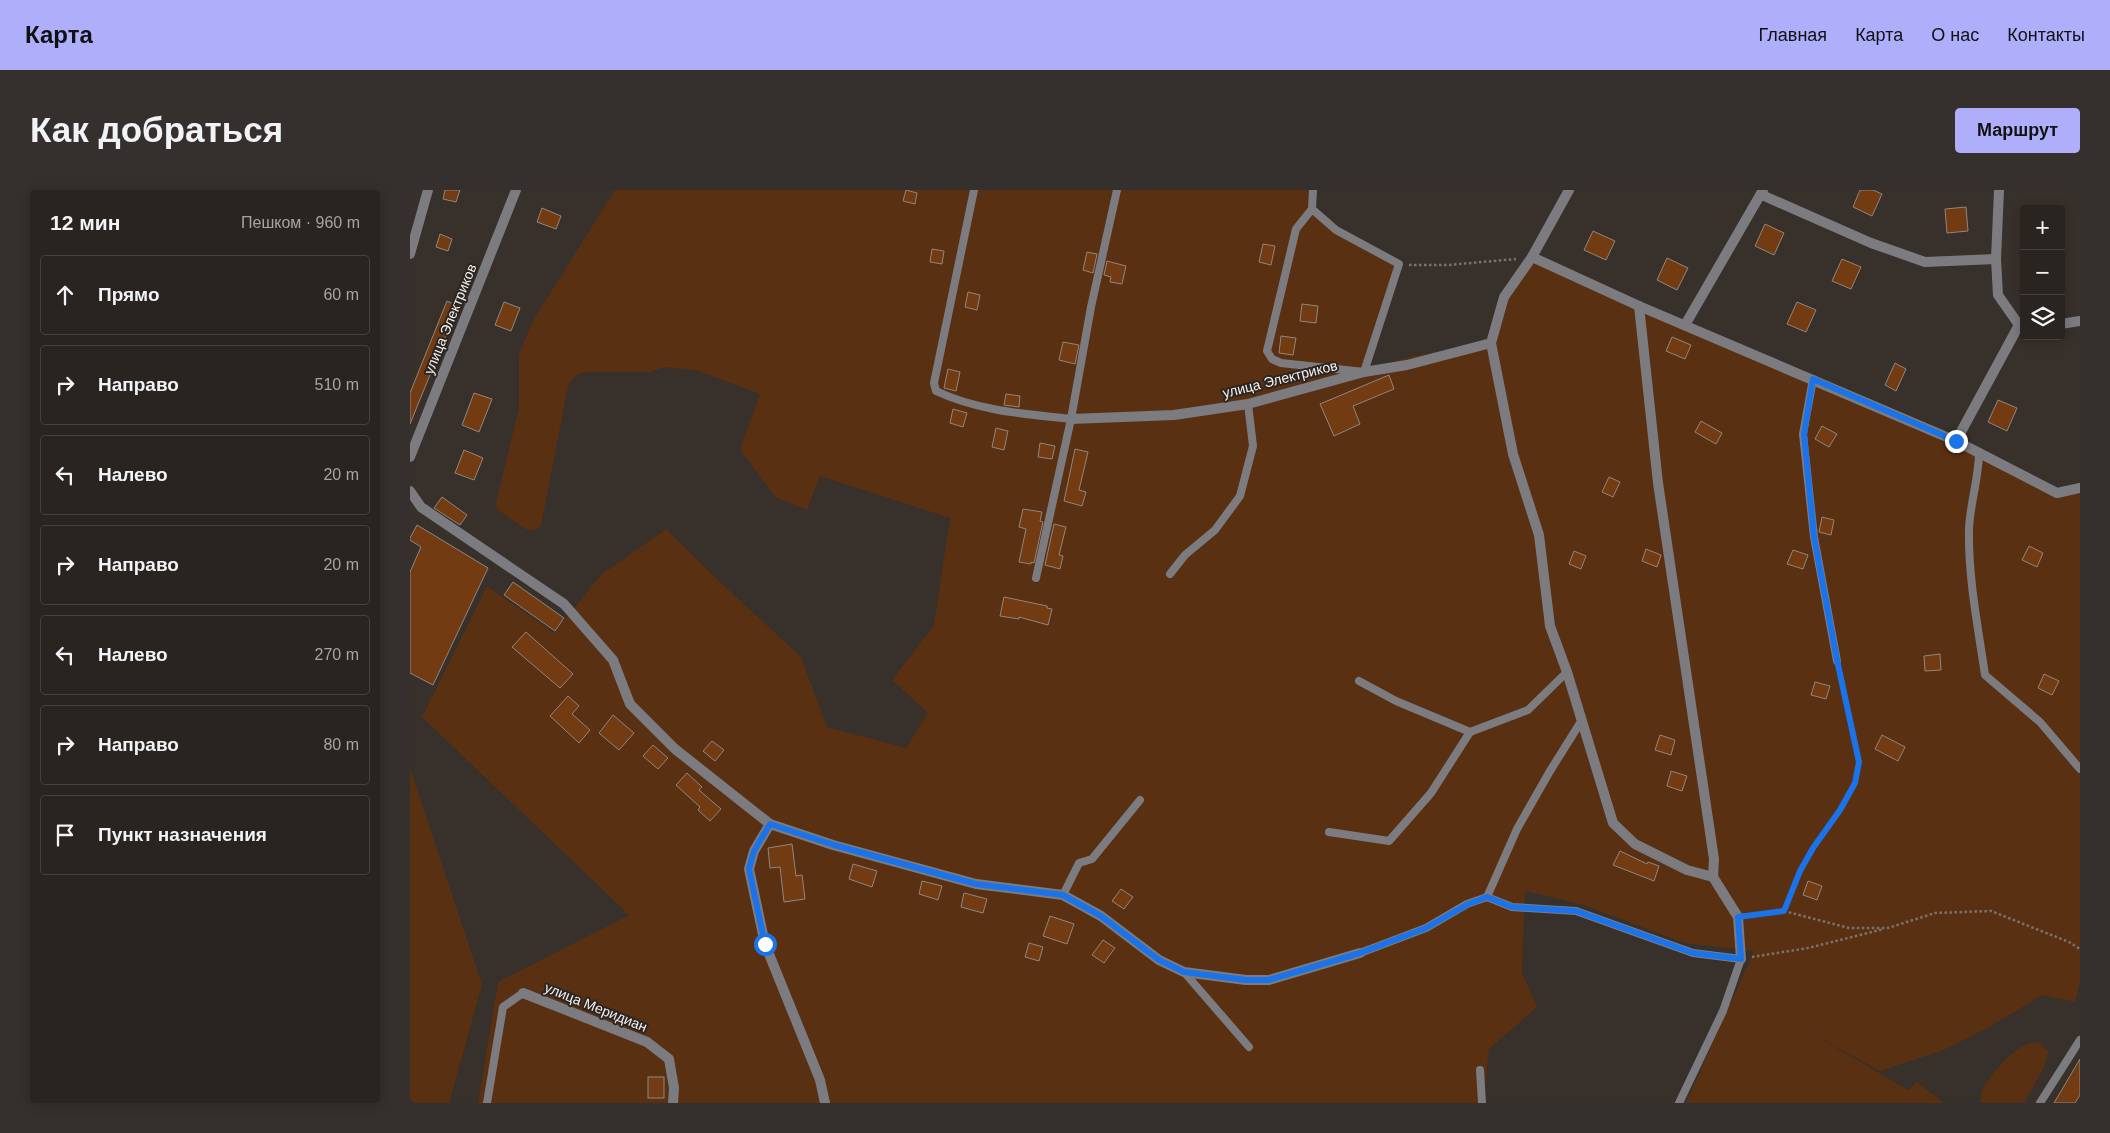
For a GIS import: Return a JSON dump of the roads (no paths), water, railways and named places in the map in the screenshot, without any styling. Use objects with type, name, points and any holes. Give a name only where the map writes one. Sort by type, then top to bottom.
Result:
[{"type":"street","points":[[410,254],[412,238],[428,190]]},
{"type":"street","name":"улица Электриков","points":[[410,457],[516,190]]},
{"type":"street","points":[[1569,190],[1532,257],[1504,297],[1491,343],[1513,454],[1539,535],[1550,626],[1568,672],[1613,824],[1635,844],[1687,870],[1713,877]]},
{"type":"street","points":[[1999,190],[1996,259],[1998,295],[2020,322]]},
{"type":"street","points":[[1685,325],[1762,192],[1871,243],[1925,262],[1996,259]]},
{"type":"street","points":[[1532,257],[1639,306],[1956,441],[2057,493],[2080,488]]},
{"type":"street","points":[[1639,306],[1658,484],[1714,859],[1713,877],[1738,917],[1741,959]]},
{"type":"street","points":[[2065,323],[2080,321]]},
{"type":"street","points":[[1956,441],[2020,329]]},
{"type":"street","name":"улица Электриков","points":[[1071,419],[1174,415],[1248,404],[1364,372],[1407,365],[1491,343]]},
{"type":"street","points":[[410,491],[421,507],[564,604],[613,660],[630,704],[676,749],[770,824],[834,845],[976,884],[1063,895],[1101,916],[1159,960],[1184,972],[1246,980],[1269,980],[1360,953]]},
{"type":"street","points":[[770,824],[754,851],[749,869],[765,944],[820,1080],[825,1103]]},
{"type":"street","name":"улица Меридиан","points":[[524,992],[647,1042],[669,1059],[674,1088],[673,1103]]},
{"type":"lane","points":[[974,190],[934,383],[936,391],[954,399],[1005,411],[1071,419]]},
{"type":"lane","points":[[1036,578],[1071,419],[1117,190]]},
{"type":"lane","points":[[1312,209],[1336,230],[1398,264],[1364,372],[1281,363],[1272,359],[1267,351],[1296,229],[1312,209],[1313,190]]},
{"type":"lane","points":[[1813,379],[1804,434],[1814,537],[1837,660]]},
{"type":"lane","points":[[1170,574],[1185,555],[1215,530],[1240,496],[1253,446],[1248,404]]},
{"type":"lane","points":[[1979,452],[1979,466],[1969,528],[1971,575],[1985,675],[2040,722],[2080,769]]},
{"type":"lane","points":[[1329,832],[1389,841],[1431,793],[1470,732],[1528,710],[1568,672]]},
{"type":"lane","points":[[1359,681],[1396,700],[1470,732]]},
{"type":"lane","points":[[1487,897],[1517,829],[1582,720]]},
{"type":"lane","points":[[1063,895],[1079,863],[1092,859],[1140,800]]},
{"type":"lane","points":[[1360,953],[1426,928],[1468,904],[1487,897],[1512,907],[1576,911],[1693,953],[1741,959],[1723,1011],[1679,1103]]},
{"type":"lane","points":[[1184,972],[1249,1047]]},
{"type":"lane","points":[[487,1103],[503,1007],[524,992]]},
{"type":"lane","points":[[2040,1103],[2080,1040]]},
{"type":"lane","points":[[1480,1070],[1482,1103]]}]
